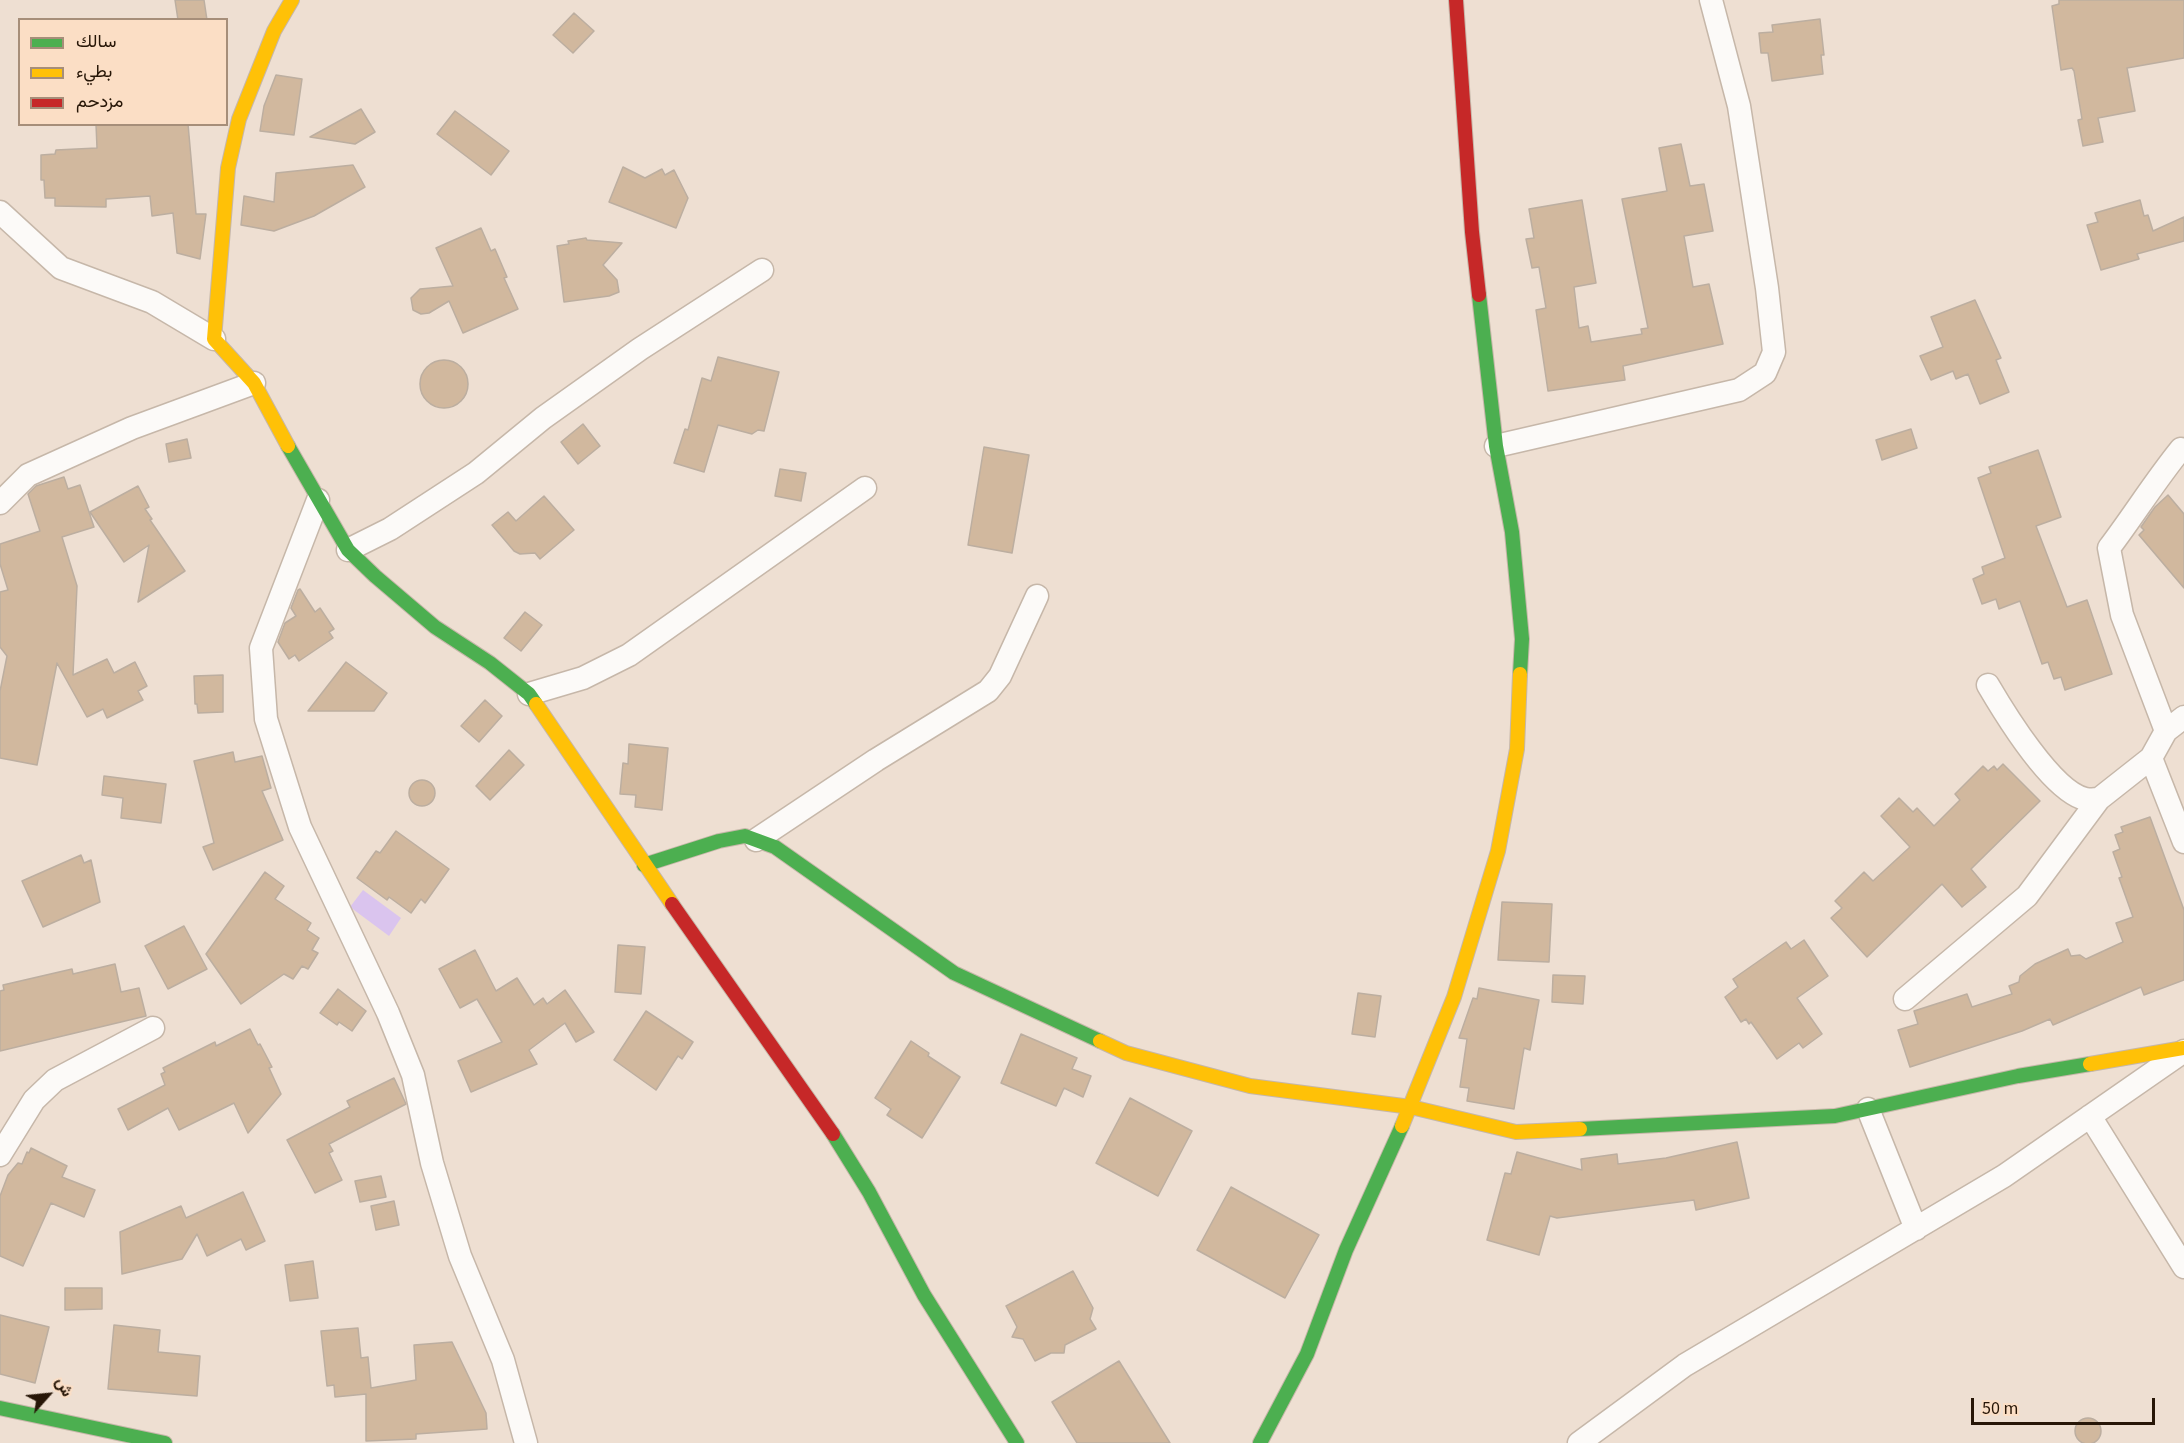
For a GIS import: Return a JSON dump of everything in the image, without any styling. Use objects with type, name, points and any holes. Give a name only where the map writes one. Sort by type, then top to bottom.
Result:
[{"type":"street","points":[[214,339],[228,168],[237,129],[274,31],[292,0]]},
{"type":"street","points":[[1260,1443],[1307,1354],[1346,1250],[1411,1107],[1454,997],[1495,862],[1517,749],[1522,639],[1512,532],[1496,446],[1472,232],[1456,0]]},
{"type":"street","points":[[1496,446],[1739,390],[1766,373],[1774,352],[1767,288],[1738,106],[1711,0]]},
{"type":"street","points":[[0,212],[61,268],[152,302],[214,339],[254,382],[348,550],[435,627],[490,663],[529,694],[576,759],[644,865],[833,1133],[869,1192],[924,1295],[1017,1443]]},
{"type":"street","points":[[348,550],[390,529],[477,473],[543,418],[640,349],[762,270]]},
{"type":"street","points":[[0,503],[28,475],[132,428],[254,382]]},
{"type":"street","points":[[2166,731],[2122,615],[2109,548],[2139,507],[2151,486],[2181,449]]},
{"type":"street","points":[[529,694],[583,678],[629,656],[865,488]]},
{"type":"street","points":[[318,500],[261,648],[266,719],[300,827],[388,1013],[413,1075],[432,1162],[460,1256],[503,1360],[525,1443]]},
{"type":"street","points":[[756,840],[876,760],[988,691],[1000,676],[1037,596]]},
{"type":"street","points":[[1988,685],[2029,749],[2063,785],[2085,799],[2099,799]]},
{"type":"street","points":[[1905,999],[2027,896],[2099,799],[2151,758],[2166,731],[2184,717]]},
{"type":"street","points":[[2151,758],[2184,842]]},
{"type":"street","points":[[644,865],[719,841],[746,836],[775,847],[954,973],[1126,1053],[1250,1086],[1411,1107],[1516,1132],[1835,1116],[2018,1076],[2184,1050]]},
{"type":"street","points":[[0,1155],[34,1100],[55,1080],[153,1028]]},
{"type":"street","points":[[1579,1443],[1685,1365],[2004,1176],[2184,1050]]},
{"type":"street","points":[[1868,1109],[1916,1229]]},
{"type":"street","points":[[2090,1116],[2184,1267]]},
{"type":"street","points":[[0,1408],[165,1443]]},
{"type":"shaded area","points":[[363,890],[401,918],[389,936],[350,907]]},
{"type":"building","points":[[175,0],[204,0],[207,18],[178,18]]},
{"type":"building","points":[[2059,0],[2184,0],[2184,58],[2127,68],[2135,111],[2098,118],[2103,142],[2083,146],[2078,120],[2082,119],[2074,71],[2072,68],[2061,70],[2052,6],[2059,4]]},
{"type":"building","points":[[574,13],[594,31],[573,53],[553,35]]},
{"type":"building","points":[[1820,19],[1824,55],[1821,55],[1823,74],[1772,81],[1768,53],[1761,53],[1759,33],[1773,32],[1772,25]]},
{"type":"building","points":[[276,75],[302,79],[294,135],[260,131],[264,106]]},
{"type":"building","points":[[361,109],[375,132],[355,144],[310,137]]},
{"type":"building","points":[[455,111],[509,151],[491,175],[437,134]]},
{"type":"building","points":[[96,126],[188,126],[196,214],[206,214],[200,259],[177,253],[173,213],[152,216],[150,196],[106,199],[106,207],[55,206],[55,198],[45,198],[44,180],[41,180],[41,155],[55,154],[56,150],[97,148]]},
{"type":"building","points":[[1681,144],[1690,186],[1704,184],[1713,231],[1684,236],[1693,287],[1709,284],[1723,344],[1623,366],[1625,380],[1548,391],[1536,310],[1546,308],[1539,267],[1532,268],[1526,239],[1534,238],[1529,209],[1582,200],[1596,283],[1574,287],[1579,328],[1588,326],[1591,342],[1642,334],[1641,329],[1648,328],[1622,199],[1667,191],[1659,148]]},
{"type":"building","points":[[353,165],[365,187],[314,216],[274,231],[241,225],[244,196],[274,202],[276,173]]},
{"type":"building","points":[[623,167],[645,178],[662,169],[665,175],[674,170],[688,198],[676,228],[609,202]]},
{"type":"building","points":[[2140,200],[2144,216],[2148,215],[2153,231],[2184,217],[2184,241],[2137,254],[2139,259],[2101,270],[2087,225],[2098,222],[2095,213]]},
{"type":"building","points":[[481,228],[491,251],[495,249],[507,277],[504,278],[518,309],[463,333],[449,301],[429,313],[421,314],[413,310],[411,298],[420,289],[453,286],[436,248]]},
{"type":"building","points":[[586,238],[587,240],[622,243],[603,265],[617,280],[619,292],[609,296],[564,302],[557,246],[569,244],[568,241]]},
{"type":"building","points":[[1975,300],[2001,358],[1996,360],[2009,392],[1980,404],[1968,374],[1956,379],[1953,371],[1931,380],[1920,356],[1943,347],[1931,317]]},
{"type":"building","points":[[718,357],[779,372],[764,431],[758,430],[752,434],[718,425],[704,472],[674,463],[685,429],[688,430],[702,378],[711,381]]},
{"type":"building","points":[[439,360],[449,360],[461,367],[468,379],[468,389],[461,401],[449,408],[439,408],[424,397],[420,389],[420,379],[431,364]]},
{"type":"building","points":[[583,424],[600,446],[578,464],[561,442]]},
{"type":"building","points":[[1911,429],[1917,448],[1882,460],[1876,440]]},
{"type":"building","points":[[187,439],[191,458],[169,462],[166,444]]},
{"type":"building","points":[[984,447],[1029,455],[1012,553],[968,545]]},
{"type":"building","points":[[2038,450],[2061,517],[2036,526],[2067,607],[2087,600],[2112,674],[2065,690],[2061,677],[2054,679],[2048,662],[2042,664],[2020,601],[1999,609],[1996,599],[1982,604],[1973,579],[1984,574],[1982,567],[2005,558],[1978,478],[1991,473],[1989,467]]},
{"type":"building","points":[[780,469],[806,473],[801,501],[775,496]]},
{"type":"building","points":[[64,477],[68,489],[80,485],[94,527],[62,537],[77,586],[73,675],[107,659],[114,673],[135,662],[147,686],[138,691],[143,700],[107,718],[103,709],[87,717],[57,663],[37,765],[0,758],[0,691],[7,656],[0,647],[0,592],[8,590],[0,564],[0,544],[40,531],[28,494],[36,486]]},
{"type":"building","points":[[138,486],[149,507],[145,509],[152,519],[150,520],[185,571],[138,602],[149,545],[124,562],[90,512]]},
{"type":"building","points":[[2168,495],[2184,514],[2184,588],[2139,535],[2144,530],[2141,527],[2155,507]]},
{"type":"building","points":[[544,496],[574,530],[540,559],[535,553],[520,554],[514,551],[492,525],[508,512],[516,521]]},
{"type":"building","points":[[300,589],[315,612],[320,608],[334,629],[329,632],[333,638],[299,661],[295,655],[289,659],[278,642],[285,623],[296,616],[291,608]]},
{"type":"building","points":[[525,612],[542,625],[521,651],[504,638]]},
{"type":"building","points":[[346,662],[387,693],[374,711],[308,711]]},
{"type":"building","points":[[223,675],[223,712],[198,713],[197,704],[195,704],[194,676]]},
{"type":"building","points":[[485,700],[502,716],[479,742],[461,726]]},
{"type":"building","points":[[629,744],[668,748],[662,810],[635,807],[636,795],[620,794],[623,763],[628,764]]},
{"type":"building","points":[[509,750],[524,765],[490,800],[476,786]]},
{"type":"building","points":[[233,752],[235,762],[262,756],[271,788],[262,791],[283,840],[213,870],[203,847],[214,843],[194,761]]},
{"type":"building","points":[[2003,764],[2040,801],[1971,869],[1986,887],[1962,907],[1942,884],[1867,957],[1831,918],[1842,908],[1835,901],[1864,872],[1873,881],[1910,847],[1881,816],[1899,798],[1913,812],[1917,808],[1934,826],[1960,800],[1955,794],[1983,766],[1988,771],[1994,766],[1997,770]]},
{"type":"building","points":[[104,776],[166,784],[161,823],[121,818],[123,798],[102,795]]},
{"type":"building","points":[[422,780],[431,784],[435,793],[431,802],[422,806],[413,802],[409,793],[413,784]]},
{"type":"building","points":[[2150,817],[2184,910],[2184,980],[2144,995],[2141,987],[2053,1025],[2050,1019],[2022,1031],[1910,1067],[1898,1030],[1918,1024],[1914,1011],[1967,994],[1972,1007],[2012,994],[2009,986],[2019,982],[2020,976],[2035,964],[2068,949],[2071,956],[2080,955],[2086,959],[2123,942],[2116,923],[2133,917],[2119,878],[2122,877],[2113,852],[2120,849],[2115,835],[2123,832],[2121,827]]},
{"type":"building","points":[[396,831],[449,869],[425,903],[421,899],[411,913],[389,897],[387,900],[357,878],[376,851],[380,853]]},
{"type":"building","points":[[81,855],[84,863],[91,860],[100,902],[43,927],[22,881]]},
{"type":"building","points":[[265,872],[284,886],[275,899],[311,923],[307,930],[319,938],[312,950],[318,953],[308,969],[302,966],[293,979],[284,974],[241,1004],[206,954]]},
{"type":"building","points":[[1502,902],[1552,904],[1549,962],[1498,960]]},
{"type":"building","points":[[184,926],[207,969],[168,989],[145,946]]},
{"type":"building","points":[[1804,940],[1828,976],[1797,998],[1822,1034],[1803,1048],[1799,1043],[1777,1059],[1751,1022],[1749,1024],[1746,1019],[1741,1022],[1725,997],[1738,987],[1733,979],[1786,942],[1791,949]]},
{"type":"building","points":[[618,945],[645,947],[641,994],[615,992]]},
{"type":"building","points":[[475,950],[496,991],[517,978],[534,1005],[543,998],[547,1004],[565,990],[594,1032],[576,1042],[565,1023],[529,1050],[537,1064],[471,1092],[458,1061],[502,1042],[477,999],[460,1008],[439,969]]},
{"type":"building","points":[[115,964],[121,992],[139,988],[146,1016],[0,1051],[0,991],[4,990],[3,985],[72,969],[73,974]]},
{"type":"building","points":[[1553,975],[1585,976],[1583,1004],[1552,1002]]},
{"type":"building","points":[[1479,988],[1539,1000],[1530,1050],[1524,1048],[1514,1109],[1467,1101],[1469,1088],[1460,1087],[1467,1039],[1459,1038],[1473,998],[1477,999]]},
{"type":"building","points":[[338,989],[366,1011],[352,1031],[339,1022],[337,1025],[320,1013]]},
{"type":"building","points":[[1358,993],[1381,996],[1375,1037],[1352,1034]]},
{"type":"building","points":[[646,1011],[693,1042],[682,1059],[678,1056],[656,1090],[614,1060]]},
{"type":"building","points":[[250,1029],[272,1067],[269,1068],[281,1094],[248,1133],[234,1103],[179,1130],[168,1108],[128,1130],[118,1109],[165,1085],[161,1074],[165,1072],[163,1068],[215,1042],[216,1046]]},
{"type":"building","points":[[1021,1034],[1077,1058],[1072,1069],[1091,1076],[1083,1097],[1064,1088],[1056,1106],[1001,1083]]},
{"type":"building","points":[[911,1041],[929,1053],[928,1056],[960,1077],[922,1138],[887,1115],[891,1109],[875,1098]]},
{"type":"building","points":[[394,1078],[406,1104],[329,1144],[333,1151],[329,1153],[342,1180],[315,1193],[287,1140],[350,1107],[347,1101]]},
{"type":"building","points":[[1130,1098],[1192,1131],[1158,1196],[1096,1163]]},
{"type":"building","points":[[1737,1142],[1749,1198],[1696,1210],[1694,1200],[1557,1218],[1550,1216],[1539,1255],[1487,1240],[1505,1173],[1511,1174],[1517,1152],[1582,1170],[1581,1159],[1617,1154],[1618,1164],[1666,1158]]},
{"type":"building","points":[[31,1148],[67,1166],[62,1177],[95,1190],[84,1217],[51,1203],[23,1266],[0,1256],[0,1196],[8,1175],[18,1163],[22,1164]]},
{"type":"building","points":[[381,1176],[386,1197],[360,1202],[355,1181]]},
{"type":"building","points":[[1231,1187],[1319,1235],[1285,1298],[1197,1250]]},
{"type":"building","points":[[243,1192],[265,1241],[246,1250],[241,1239],[207,1256],[197,1234],[182,1259],[122,1274],[120,1232],[181,1206],[186,1218]]},
{"type":"building","points":[[394,1201],[399,1225],[376,1230],[371,1206]]},
{"type":"building","points":[[313,1261],[318,1298],[290,1301],[285,1265]]},
{"type":"building","points":[[1073,1271],[1093,1308],[1090,1319],[1096,1329],[1065,1345],[1064,1353],[1051,1353],[1035,1361],[1023,1339],[1012,1337],[1017,1327],[1006,1306]]},
{"type":"building","points":[[65,1288],[102,1288],[102,1309],[65,1310]]},
{"type":"building","points":[[0,1315],[49,1327],[35,1383],[0,1374]]},
{"type":"building","points":[[114,1325],[160,1330],[158,1352],[200,1356],[197,1396],[108,1389]]},
{"type":"building","points":[[358,1328],[361,1358],[368,1357],[371,1388],[416,1380],[414,1345],[452,1342],[486,1413],[487,1429],[416,1434],[416,1439],[366,1441],[366,1394],[335,1397],[334,1385],[327,1386],[321,1331]]},
{"type":"building","points":[[1119,1361],[1170,1443],[1077,1443],[1052,1402]]},
{"type":"building","points":[[2088,1418],[2097,1422],[2101,1431],[2097,1440],[2088,1444],[2079,1440],[2075,1431],[2079,1422]]},
{"type":"traffic: fast","points":[[1479,295],[1496,446],[1512,532],[1522,639],[1520,674]]},
{"type":"traffic: fast","points":[[288,446],[348,550],[435,627],[490,663],[529,694],[536,704]]},
{"type":"traffic: fast","points":[[644,865],[719,841],[745,836],[775,847],[954,973],[1100,1041]]},
{"type":"traffic: fast","points":[[1580,1129],[1835,1116],[2018,1076],[2090,1064]]},
{"type":"traffic: fast","points":[[1260,1443],[1307,1354],[1346,1250],[1402,1126]]},
{"type":"traffic: fast","points":[[833,1134],[869,1192],[924,1295],[1017,1443]]},
{"type":"traffic: fast","points":[[0,1408],[165,1443]]},
{"type":"traffic: slow","points":[[288,446],[254,383],[214,339],[228,168],[239,119],[274,31],[292,0]]},
{"type":"traffic: slow","points":[[1402,1126],[1454,997],[1498,851],[1517,749],[1520,674]]},
{"type":"traffic: slow","points":[[536,704],[672,904]]},
{"type":"traffic: slow","points":[[1100,1041],[1126,1053],[1250,1086],[1411,1107],[1516,1132],[1580,1129]]},
{"type":"traffic: slow","points":[[2090,1064],[2184,1048]]},
{"type":"traffic: jam","points":[[1456,0],[1472,232],[1479,295]]},
{"type":"traffic: jam","points":[[672,904],[833,1134]]}]
